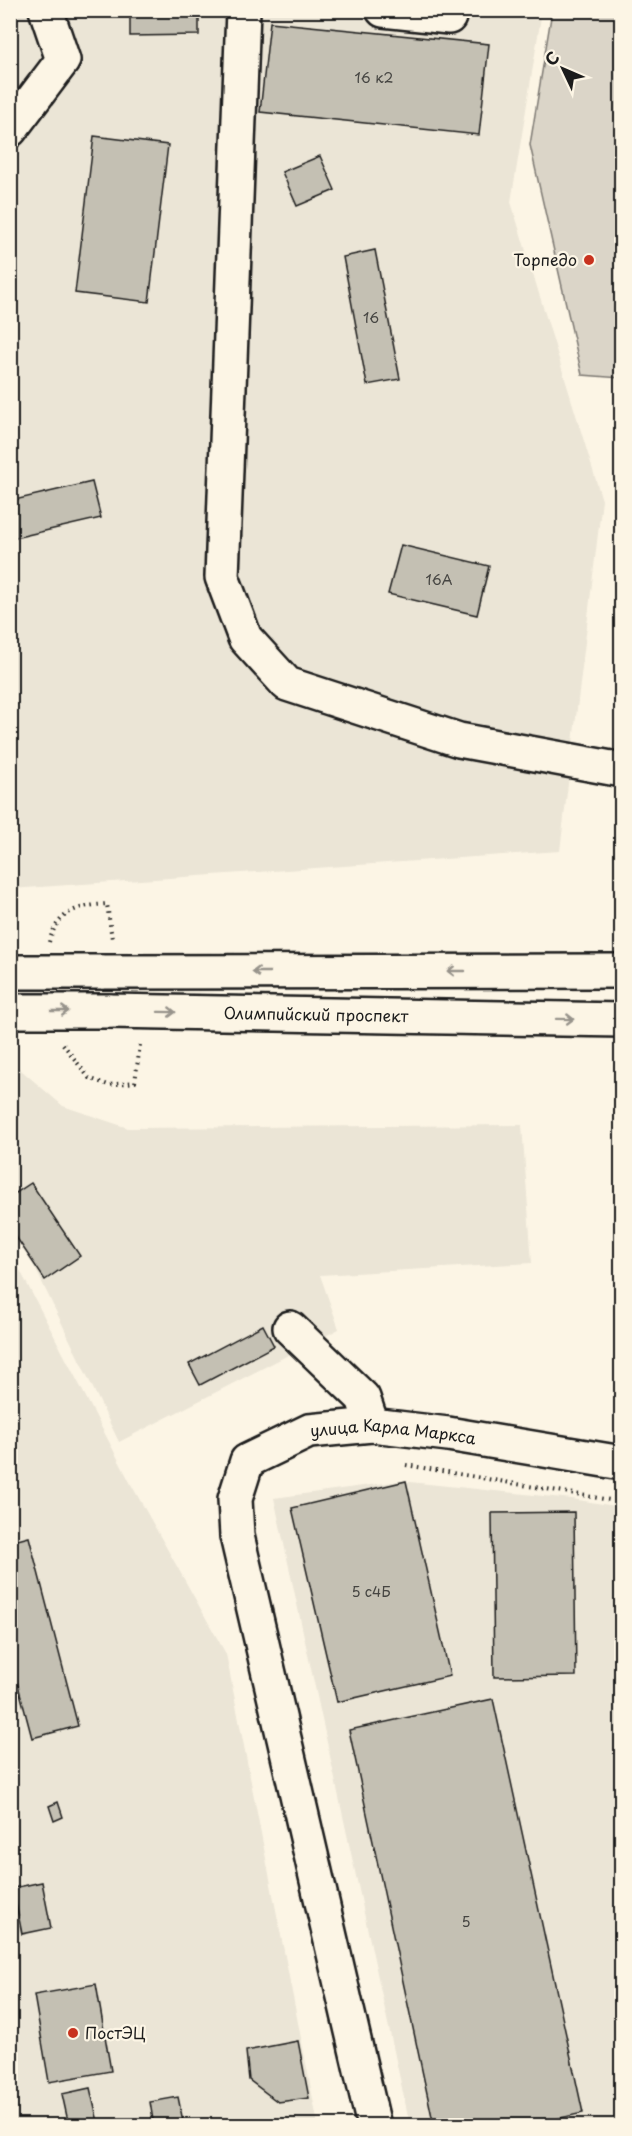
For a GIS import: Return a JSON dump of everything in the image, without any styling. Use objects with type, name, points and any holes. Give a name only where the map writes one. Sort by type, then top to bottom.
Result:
[{"type":"main road","points":[[10,130],[63,60],[46,10]]},
{"type":"main road","points":[[243,10],[222,577],[245,639],[287,684],[459,740],[621,770]]},
{"type":"main road","points":[[383,10],[449,17],[450,10]]},
{"type":"main road","points":[[10,972],[621,971]]},
{"type":"main road","name":"Олимпийский проспект","points":[[10,1011],[621,1020]]},
{"type":"main road","points":[[290,1328],[363,1398],[372,1425]]},
{"type":"main road","name":"улица Карла Маркса","points":[[374,2126],[237,1536],[235,1499],[247,1461],[309,1431],[372,1425],[448,1434],[621,1463]]},
{"type":"path","points":[[106,904],[112,939]]},
{"type":"path","points":[[62,1042],[74,1061],[89,1077],[108,1085],[135,1082],[140,1045]]},
{"type":"path","points":[[406,1465],[621,1502]]},
{"type":"shaded area","points":[[11,11],[542,11],[511,202],[602,500],[560,851],[11,889]]},
{"type":"shaded area","name":"Торпедо","points":[[552,11],[621,11],[621,378],[582,375],[530,145]]},
{"type":"shaded area","points":[[10,1065],[15,1065],[63,1106],[128,1128],[522,1125],[532,1263],[320,1275],[339,1329],[119,1442],[11,1218]]},
{"type":"shaded area","points":[[10,1251],[132,1486],[226,1654],[318,2125],[11,2125]]},
{"type":"shaded area","points":[[400,1481],[572,1499],[621,1507],[621,2125],[410,2125],[274,1498]]},
{"type":"building","points":[[130,10],[199,10],[199,35],[130,36]]},
{"type":"building","points":[[270,22],[489,44],[479,135],[260,112]]},
{"type":"building","points":[[94,136],[168,145],[149,302],[75,293]]},
{"type":"building","points":[[320,156],[335,190],[297,206],[282,172]]},
{"type":"building","points":[[375,250],[400,379],[367,385],[343,257]]},
{"type":"building","points":[[92,482],[101,518],[10,539],[10,501]]},
{"type":"building","points":[[401,545],[489,566],[477,615],[388,594]]},
{"type":"building","points":[[31,1183],[80,1256],[45,1280],[10,1228],[10,1197]]},
{"type":"building","points":[[263,1325],[274,1346],[200,1385],[189,1364]]},
{"type":"building","points":[[406,1481],[450,1676],[337,1702],[292,1508]]},
{"type":"building","points":[[574,1512],[576,1676],[494,1677],[492,1513]]},
{"type":"building","points":[[29,1537],[78,1726],[32,1738],[10,1655],[10,1542]]},
{"type":"building","points":[[493,1699],[583,2113],[525,2126],[434,2126],[349,1730]]},
{"type":"building","points":[[58,1802],[63,1817],[54,1821],[49,1806]]},
{"type":"building","points":[[42,1882],[51,1928],[22,1934],[13,1888]]},
{"type":"building","name":"ПостЭЦ","points":[[96,1984],[111,2071],[49,2082],[34,1995]]},
{"type":"building","points":[[298,2041],[309,2098],[278,2102],[249,2080],[246,2051]]},
{"type":"building","points":[[90,2088],[99,2126],[69,2126],[62,2094]]},
{"type":"building","points":[[178,2097],[184,2126],[154,2126],[150,2102]]},
{"type":"place","name":"Торпедо","points":[[589,260]]},
{"type":"place","name":"ПостЭЦ","points":[[73,2033]]}]
